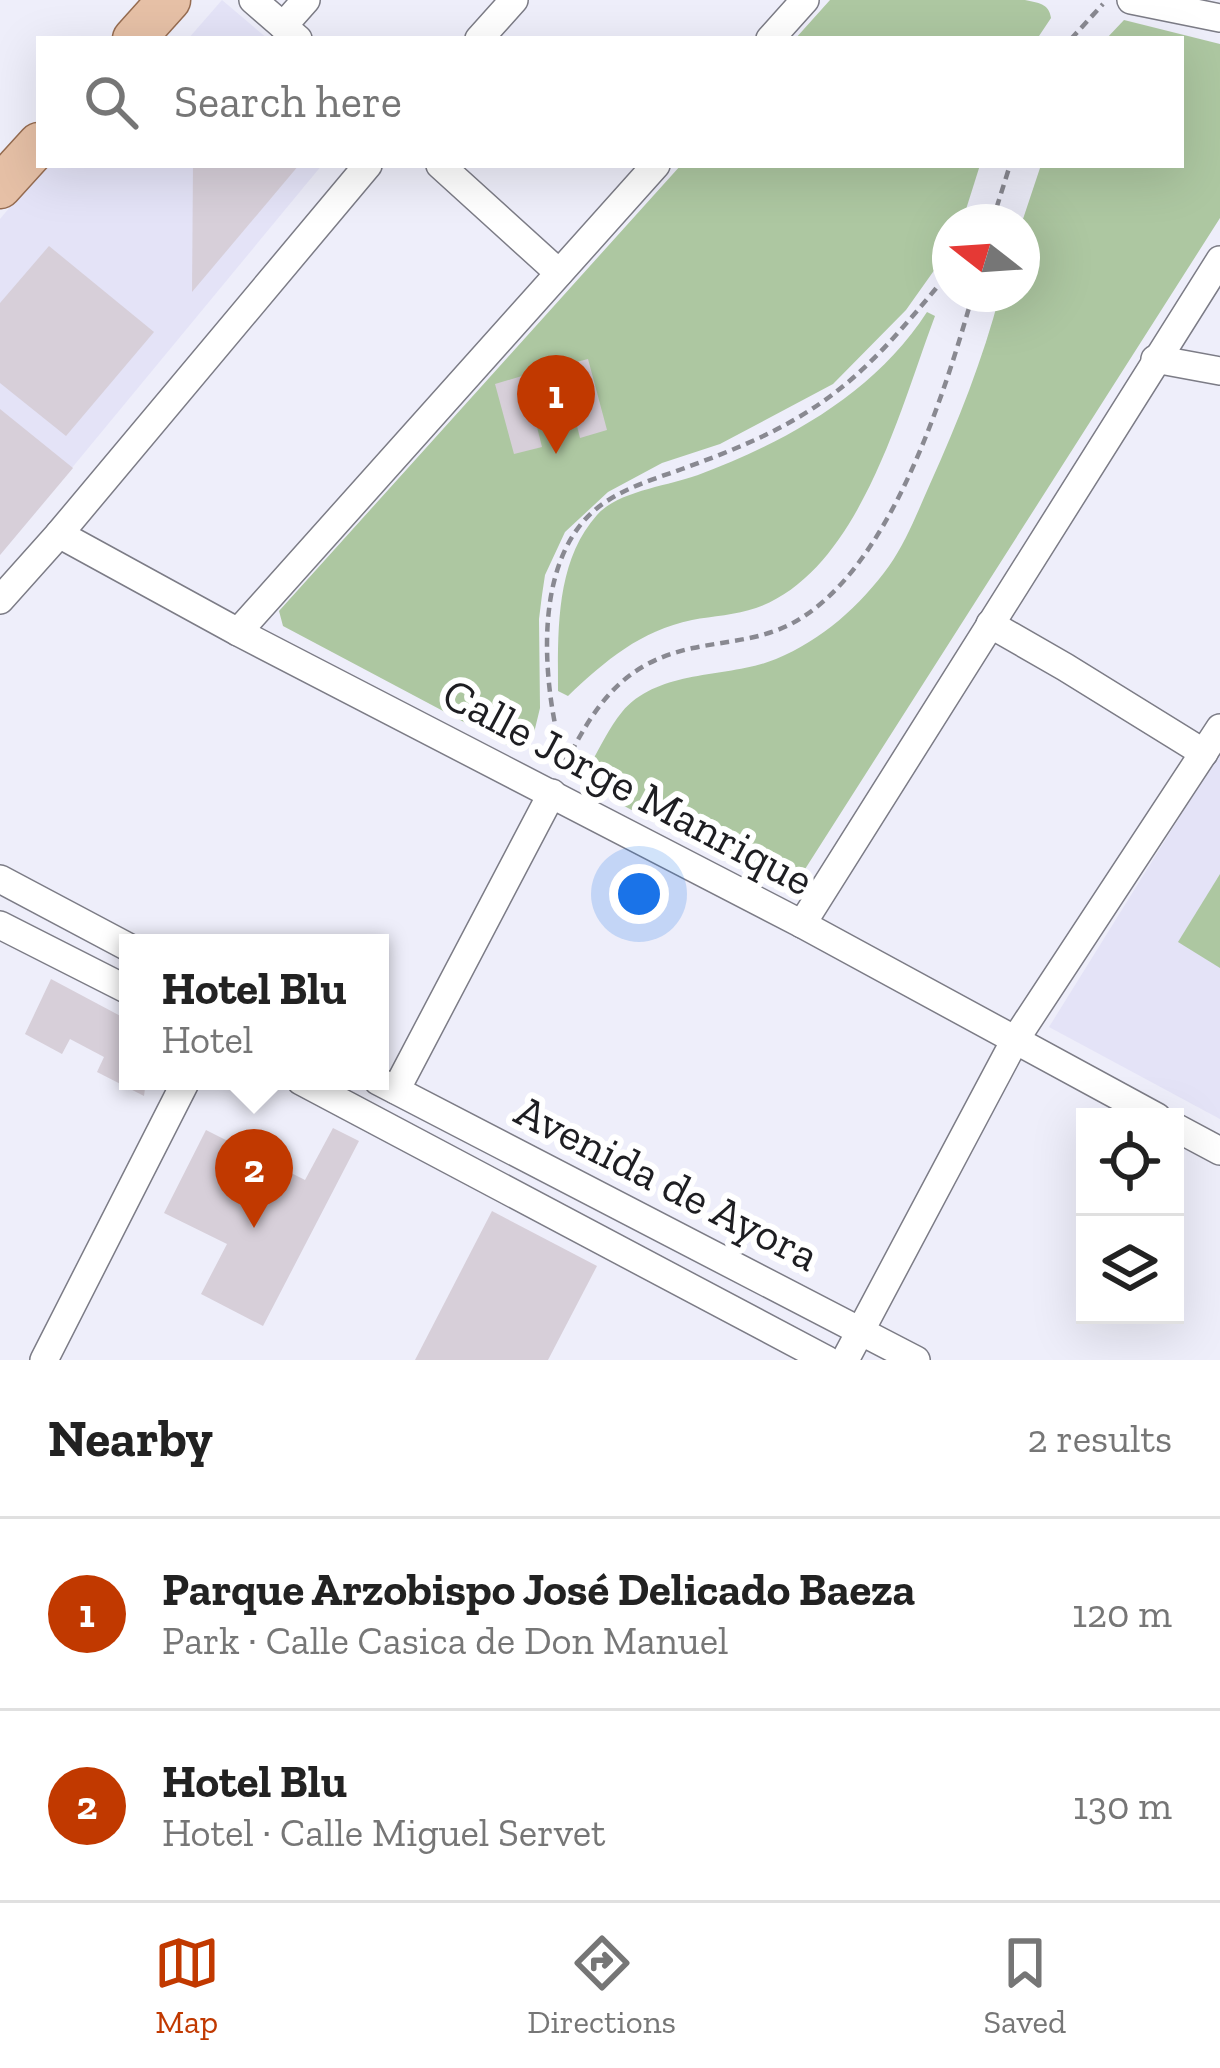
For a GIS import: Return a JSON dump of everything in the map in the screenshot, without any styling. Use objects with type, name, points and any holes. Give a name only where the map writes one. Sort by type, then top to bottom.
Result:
[{"type":"main road","points":[[137,36],[169,0]]},
{"type":"main road","points":[[0,187],[36,147]]},
{"type":"street","points":[[253,0],[291,32],[306,0]]},
{"type":"street","points":[[482,36],[514,0]]},
{"type":"street","points":[[773,36],[805,0]]},
{"type":"street","points":[[1131,0],[1220,18]]},
{"type":"street","points":[[0,600],[365,168]]},
{"type":"street","points":[[443,168],[559,273]]},
{"type":"street","points":[[238,632],[653,168]]},
{"type":"street","points":[[802,924],[1220,260]]},
{"type":"street","points":[[1155,359],[1220,371]]},
{"type":"street","name":"Calle Jorge Manrique","points":[[58,535],[802,924],[1141,1108]]},
{"type":"street","points":[[990,624],[1204,753]]},
{"type":"street","points":[[845,1360],[1016,1040],[1220,728]]},
{"type":"street","points":[[389,1082],[552,793]]},
{"type":"street","points":[[0,879],[119,942]]},
{"type":"street","points":[[0,925],[119,986]]},
{"type":"street","name":"Avenida de Ayora","points":[[389,1087],[916,1360]]},
{"type":"street","points":[[44,1360],[181,1090]]},
{"type":"street","name":"Avenida de Ayora","points":[[318,1090],[827,1360]]},
{"type":"street","points":[[351,1108],[361,1090]]},
{"type":"street","points":[[416,1142],[432,1109]]},
{"type":"street","points":[[1184,1131],[1220,1151]]},
{"type":"path","points":[[1074,36],[1107,0]]},
{"type":"path","points":[[998,204],[1009,168]]},
{"type":"path","points":[[565,764],[553,716],[548,622],[557,570],[578,528],[593,511],[622,492],[754,441],[837,393],[893,341],[932,294]]},
{"type":"path","points":[[552,793],[602,700],[626,675],[655,659],[765,634],[792,623],[839,585],[888,516],[935,414],[967,312]]},
{"type":"shaded area","points":[[222,0],[264,36],[191,36]]},
{"type":"shaded area","points":[[42,168],[320,168],[0,555],[0,219]]},
{"type":"shaded area","points":[[1220,752],[1220,1119],[1049,1027]]},
{"type":"green space","points":[[830,0],[1025,0],[1045,7],[1051,18],[1039,36],[798,36]]},
{"type":"green space","points":[[1124,20],[1220,44],[1220,218],[793,888],[775,888],[593,789],[589,767],[617,718],[637,698],[674,681],[757,665],[793,651],[839,620],[889,566],[960,414],[995,312],[1040,312],[1040,204],[1028,204],[1040,168],[1184,168],[1184,36],[1109,36]]},
{"type":"green space","points":[[678,168],[979,168],[968,204],[932,204],[932,273],[906,310],[833,384],[720,444],[662,463],[608,492],[565,532],[545,575],[539,619],[540,708],[526,748],[509,746],[283,626],[279,611]]},
{"type":"green space","points":[[927,312],[935,316],[890,440],[849,524],[822,560],[792,589],[756,608],[656,631],[610,659],[568,696],[558,691],[559,622],[566,576],[583,534],[597,515],[630,495],[731,462],[826,412],[882,367]]},
{"type":"green space","points":[[1220,874],[1220,968],[1178,942]]},
{"type":"building","points":[[193,168],[296,168],[192,292]]},
{"type":"building","points":[[49,246],[154,332],[66,436],[0,383],[0,303]]},
{"type":"building","points":[[588,359],[607,430],[580,438],[575,418],[537,427],[542,447],[514,454],[495,384],[522,376],[529,400],[566,392],[561,366]]},
{"type":"building","points":[[0,409],[73,468],[0,555]]},
{"type":"building","points":[[51,979],[119,1015],[119,1083],[97,1072],[104,1057],[70,1039],[62,1054],[25,1034]]},
{"type":"building","points":[[333,1128],[359,1141],[263,1326],[201,1294],[227,1244],[164,1213],[206,1130],[305,1180]]},
{"type":"building","points":[[492,1211],[597,1266],[548,1360],[415,1360]]},
{"type":"place","name":"Parque Arzobispo José Delicado Baeza","points":[[556,454]]},
{"type":"place","name":"Hotel Blu","points":[[254,1228]]}]
